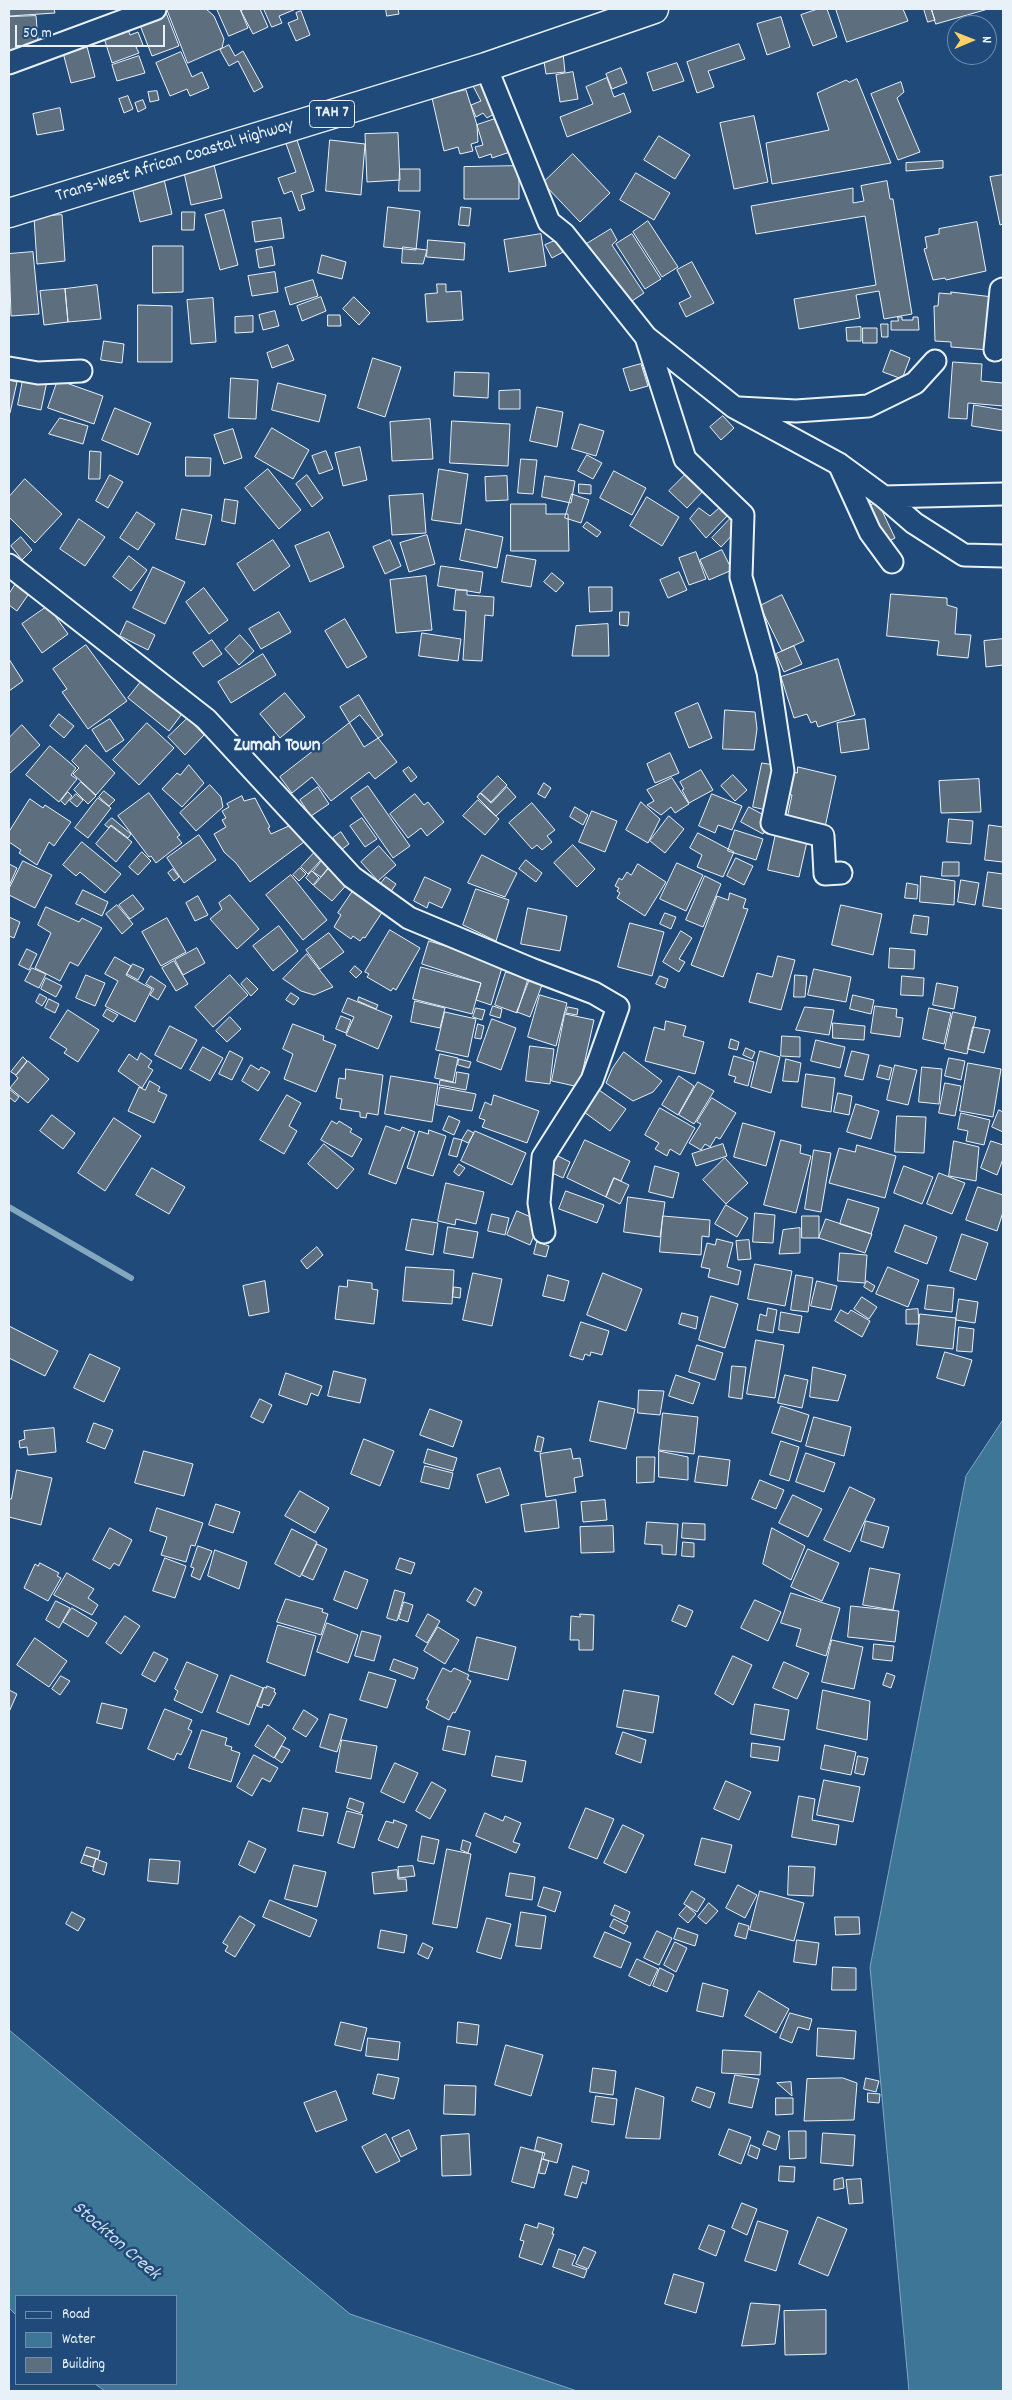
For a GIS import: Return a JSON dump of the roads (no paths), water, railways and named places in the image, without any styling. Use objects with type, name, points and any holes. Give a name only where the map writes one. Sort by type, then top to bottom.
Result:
[{"type":"highway","name":"Trans-West African Coastal Highway","points":[[9,213],[486,67],[652,9]]},
{"type":"street","points":[[9,63],[155,9]]},
{"type":"street","points":[[486,67],[549,222],[564,234],[646,337],[734,407],[839,464],[914,523],[964,555],[1003,556]]},
{"type":"street","points":[[995,350],[996,317],[1001,290],[1003,290]]},
{"type":"street","points":[[646,337],[685,458],[743,516],[741,577],[768,672],[783,771],[772,823],[823,836],[825,874],[841,873]]},
{"type":"street","points":[[734,407],[796,411],[868,406],[915,383],[935,361]]},
{"type":"street","points":[[9,368],[38,373],[81,371]]},
{"type":"street","points":[[839,464],[870,532],[892,562]]},
{"type":"street","points":[[884,498],[1003,494]]},
{"type":"street","points":[[9,565],[206,719],[352,877],[409,918],[594,993],[618,1007],[592,1080],[543,1157],[539,1203],[544,1232]]},
{"type":"water","points":[[1003,1420],[1003,2391],[909,2391],[870,1967],[966,1476]]},
{"type":"water","name":"Stockton Creek","points":[[9,2030],[350,2314],[577,2391],[105,2391],[96,2385],[178,2385],[178,2295],[15,2295],[15,2314],[9,2308]]},
{"type":"waterway","points":[[9,1207],[131,1278]]},
{"type":"district","name":"Zumah Town","points":[[277,747]]}]
